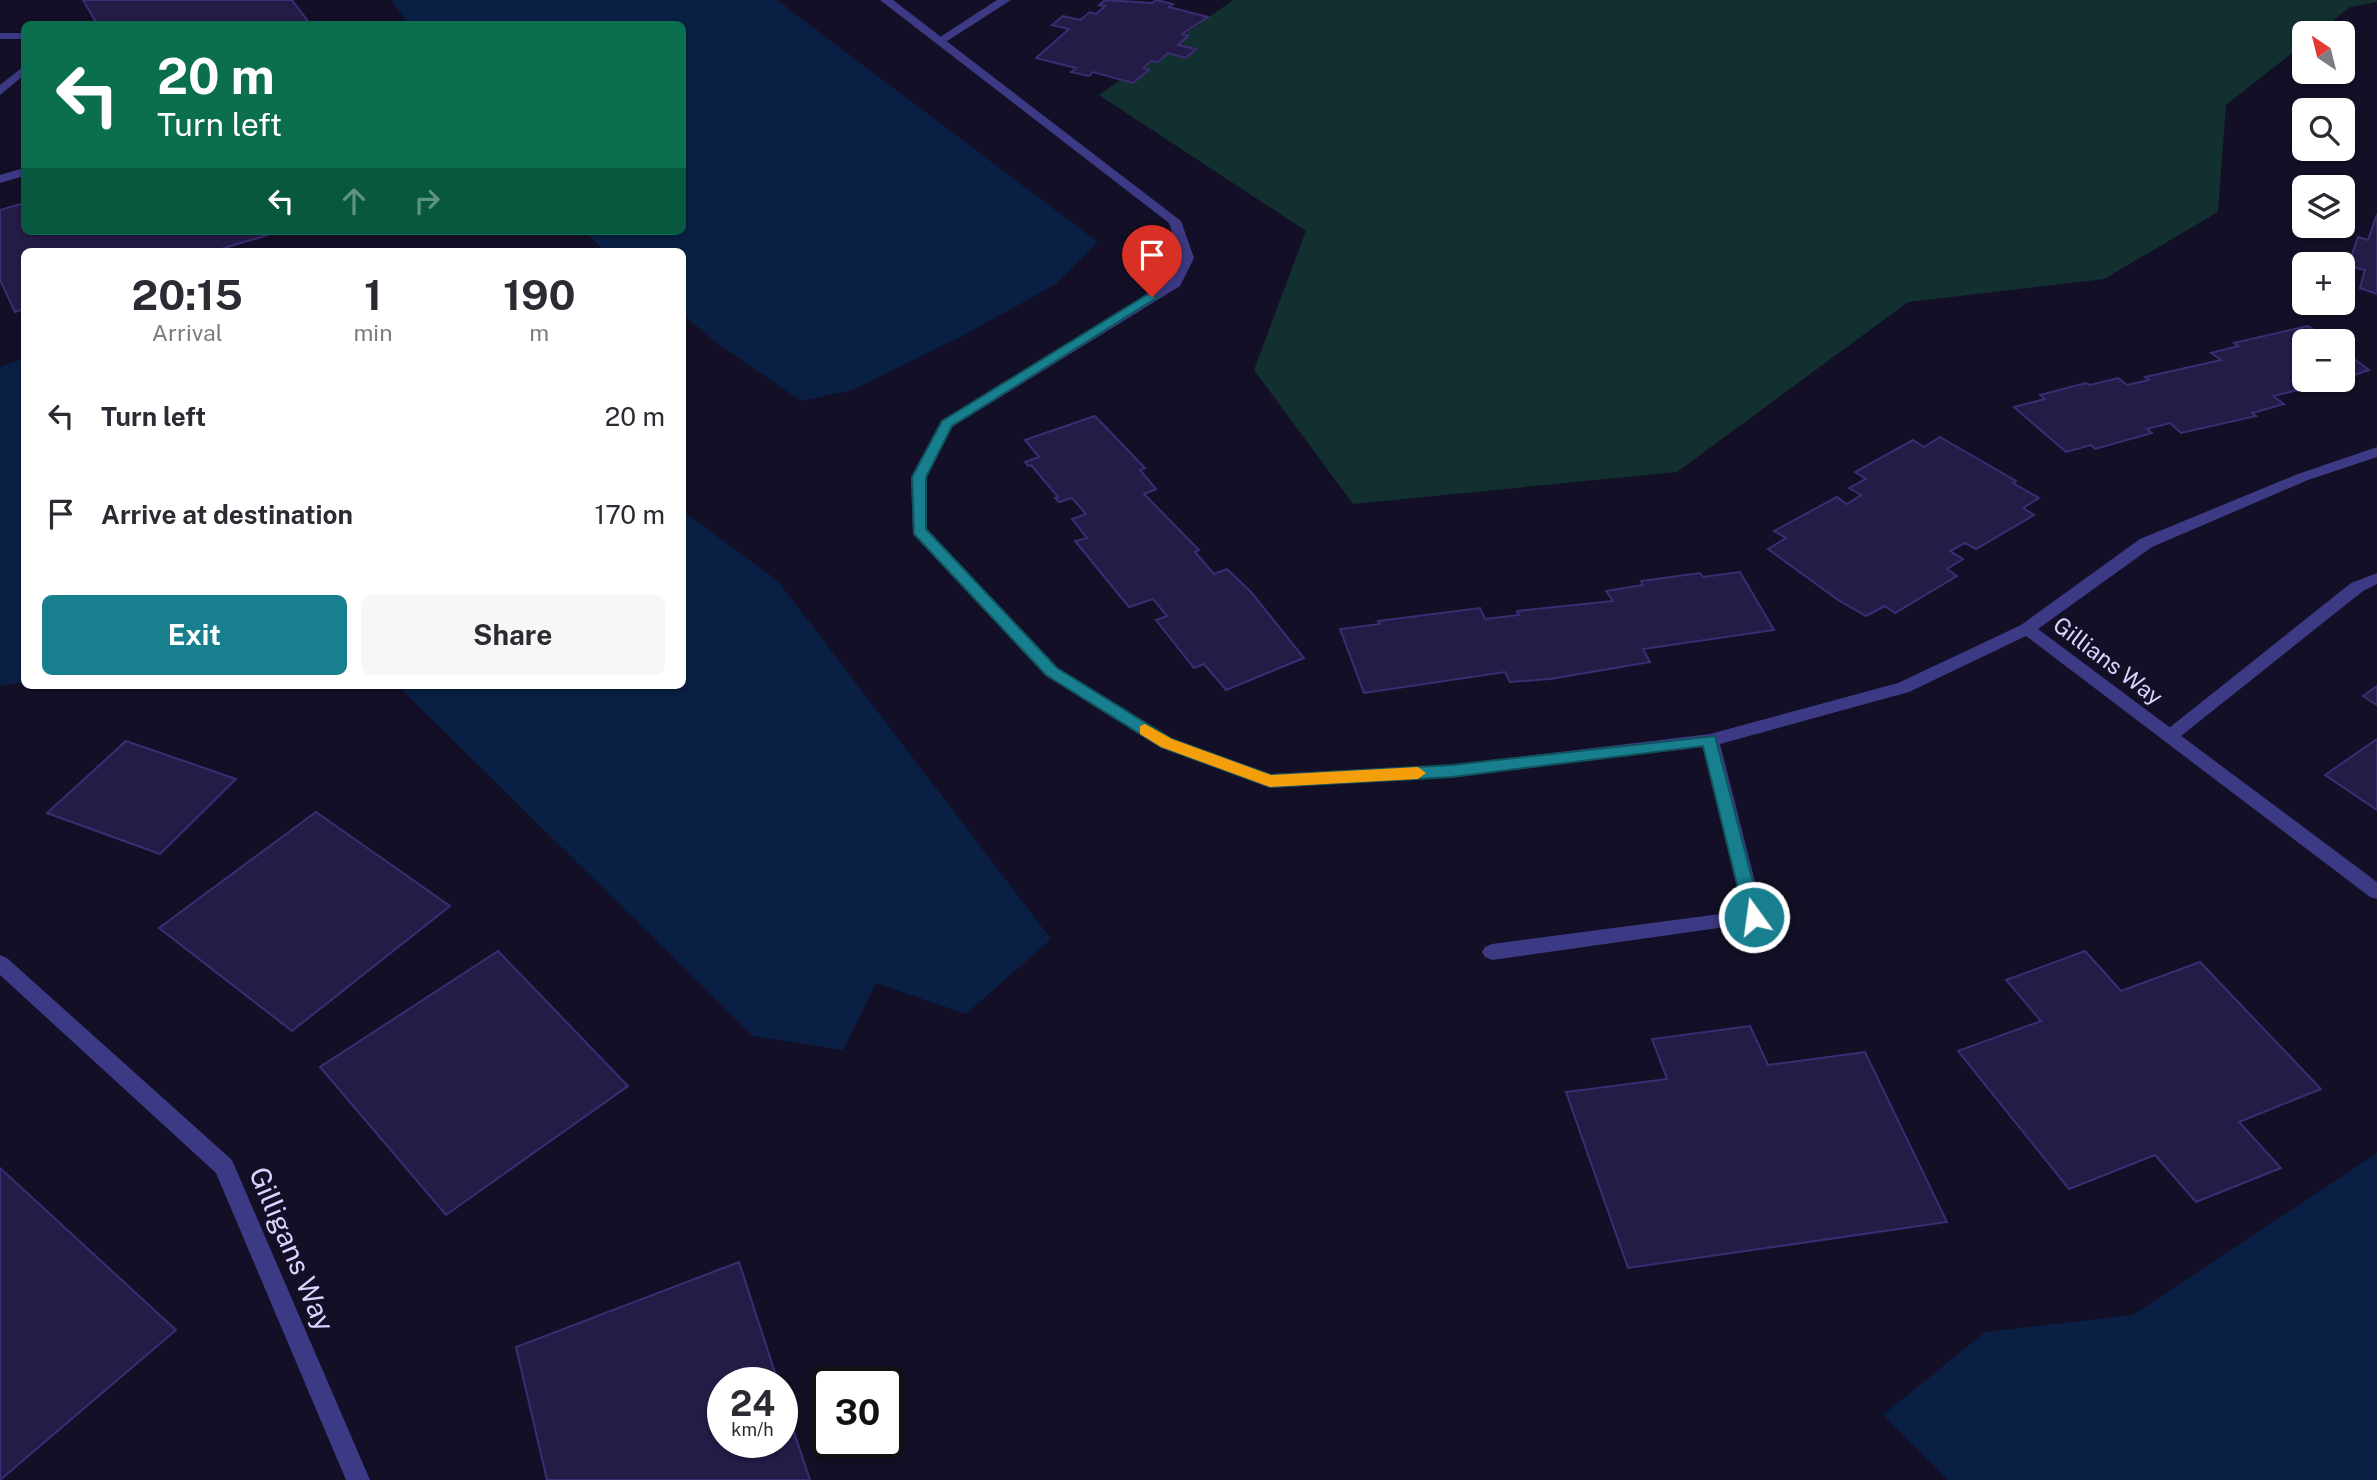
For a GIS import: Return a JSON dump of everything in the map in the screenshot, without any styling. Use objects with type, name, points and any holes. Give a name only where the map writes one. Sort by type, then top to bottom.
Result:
[{"type":"street","points":[[886,0],[1175,221],[1187,258],[1175,283],[946,424],[919,477],[919,530],[1052,671],[1166,743],[1270,781],[1452,771],[1710,740],[1903,688],[2027,629]]},
{"type":"street","points":[[940,41],[1004,0]]},
{"type":"street","points":[[0,36],[21,36]]},
{"type":"street","points":[[0,91],[21,72]]},
{"type":"street","points":[[0,179],[21,173]]},
{"type":"street","name":"Gillians Way","points":[[2377,452],[2303,477],[2147,543],[2027,629],[2377,892]]},
{"type":"street","points":[[2170,736],[2357,587],[2377,578]]},
{"type":"street","points":[[1492,952],[1754,917],[1710,740]]},
{"type":"street","name":"Gilligans Way","points":[[0,963],[224,1167],[358,1480]]},
{"type":"green space","points":[[1233,0],[2377,0],[2350,7],[2332,21],[2292,21],[2292,53],[2226,105],[2218,212],[2104,279],[1908,302],[1677,472],[1353,504],[1254,370],[1306,231],[1099,95]]},
{"type":"water","points":[[391,0],[777,0],[1098,242],[1056,284],[964,335],[853,390],[801,401],[717,343],[686,317],[686,248],[601,248],[589,235],[686,235],[686,21],[407,21]]},
{"type":"water","points":[[21,359],[21,682],[0,686],[0,367]]},
{"type":"water","points":[[686,513],[778,581],[1051,939],[966,1014],[876,983],[843,1050],[753,1036],[401,689],[686,689]]},
{"type":"water","points":[[2377,1153],[2377,1480],[1948,1480],[1883,1415],[1985,1332],[2133,1315]]},
{"type":"building","points":[[83,0],[292,0],[308,21],[95,21]]},
{"type":"building","points":[[1105,0],[1152,3],[1156,0],[1173,4],[1169,7],[1208,17],[1182,34],[1188,36],[1178,45],[1196,49],[1186,58],[1168,53],[1158,62],[1151,61],[1143,68],[1149,70],[1133,83],[1093,72],[1089,76],[1071,72],[1076,68],[1036,58],[1069,29],[1052,25],[1063,16],[1080,20],[1090,12],[1096,14],[1105,6],[1099,5]]},
{"type":"building","points":[[21,204],[21,235],[268,235],[224,248],[21,248],[21,310],[15,312],[0,280],[0,210]]},
{"type":"building","points":[[2377,214],[2377,294],[2360,288],[2365,270],[2355,268],[2355,252],[2353,252],[2358,237],[2368,240]]},
{"type":"building","points":[[2292,330],[2292,391],[2273,396],[2284,404],[2252,413],[2256,416],[2181,433],[2170,423],[2147,429],[2152,433],[2095,449],[2091,445],[2066,452],[2014,407],[2045,399],[2040,395],[2086,383],[2090,385],[2118,378],[2127,385],[2149,380],[2145,377],[2221,360],[2211,353],[2238,346],[2234,343]]},
{"type":"building","points":[[2355,360],[2369,370],[2355,375]]},
{"type":"building","points":[[1095,416],[1145,468],[1140,470],[1156,489],[1144,494],[1199,550],[1195,552],[1214,574],[1227,569],[1251,592],[1304,658],[1226,690],[1204,664],[1194,668],[1156,620],[1167,616],[1153,599],[1129,607],[1075,541],[1087,538],[1072,519],[1086,514],[1072,498],[1059,502],[1055,498],[1058,497],[1031,465],[1028,466],[1025,462],[1039,457],[1025,440]]},
{"type":"building","points":[[1940,437],[2016,481],[2013,483],[2039,498],[2023,508],[2034,515],[1976,549],[1965,543],[1950,551],[1963,559],[1947,569],[1957,576],[1895,613],[1885,606],[1866,616],[1838,600],[1768,549],[1786,538],[1774,531],[1837,497],[1847,504],[1861,495],[1849,488],[1866,479],[1855,472],[1913,440],[1924,447]]},
{"type":"building","points":[[1740,572],[1774,630],[1643,649],[1650,662],[1550,679],[1510,682],[1505,672],[1364,693],[1340,629],[1380,624],[1378,621],[1480,608],[1485,619],[1519,615],[1517,611],[1613,601],[1606,591],[1643,585],[1641,581],[1700,573],[1703,577]]},
{"type":"building","points":[[2377,686],[2377,705],[2363,696]]},
{"type":"building","points":[[2377,739],[2377,810],[2325,775]]},
{"type":"building","points":[[126,741],[236,779],[160,854],[47,813]]},
{"type":"building","points":[[316,812],[450,906],[292,1031],[159,928]]},
{"type":"building","points":[[498,951],[628,1086],[446,1215],[320,1067]]},
{"type":"building","points":[[2085,951],[2121,991],[2200,962],[2321,1089],[2239,1122],[2281,1168],[2196,1202],[2155,1155],[2069,1189],[1958,1051],[2041,1021],[2006,980]]},
{"type":"building","points":[[1750,1026],[1768,1065],[1865,1052],[1947,1222],[1628,1268],[1566,1092],[1667,1079],[1652,1039]]},
{"type":"building","points":[[0,1168],[176,1330],[0,1480]]},
{"type":"building","points":[[739,1262],[773,1367],[707,1367],[707,1458],[798,1458],[798,1444],[810,1480],[547,1480],[516,1347]]},
{"type":"slow traffic","points":[[1145,730],[1166,743],[1270,781],[1418,773]]},
{"type":"route","points":[[1152,297],[946,424],[919,477],[919,530],[1052,671],[1166,743],[1270,781],[1452,771],[1710,740],[1754,917]]}]
